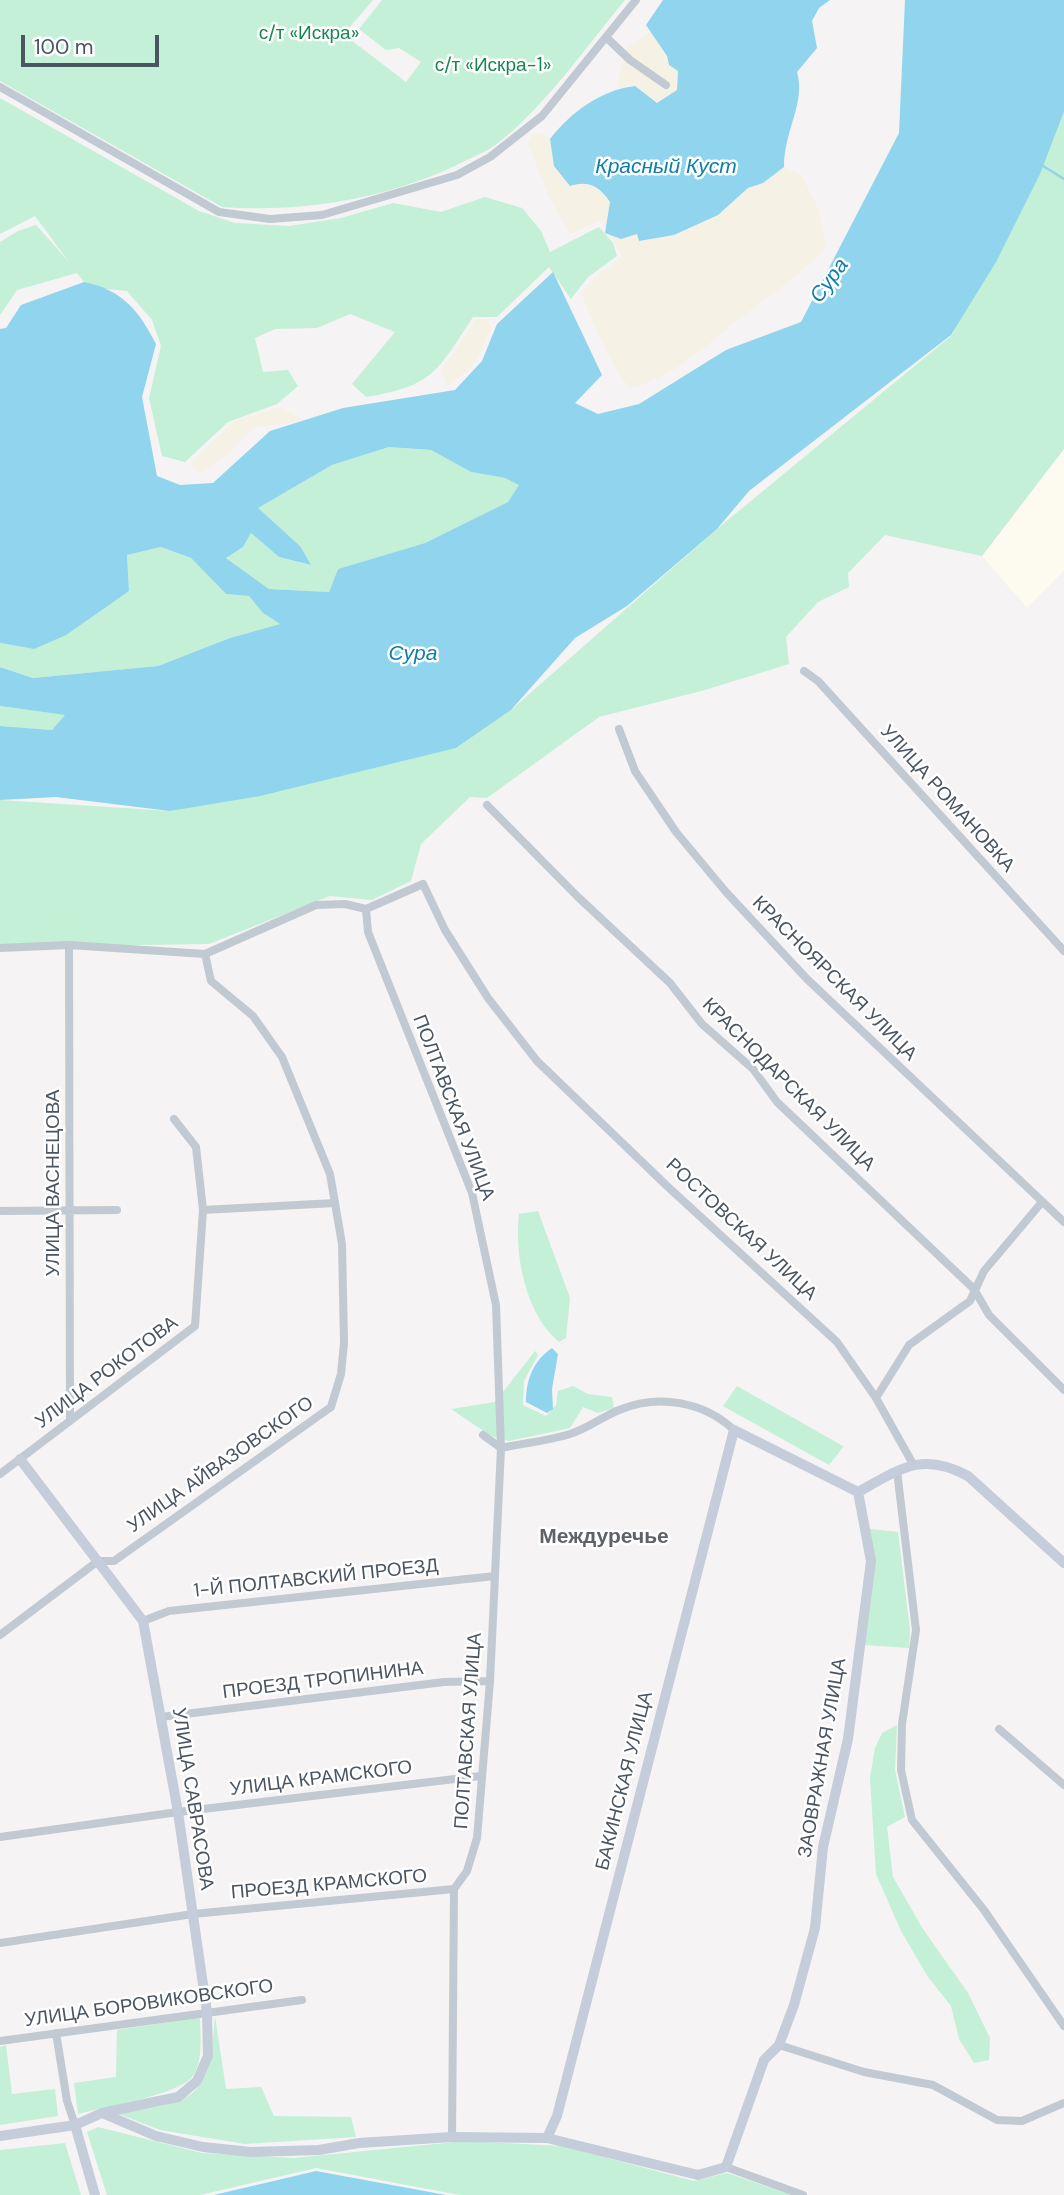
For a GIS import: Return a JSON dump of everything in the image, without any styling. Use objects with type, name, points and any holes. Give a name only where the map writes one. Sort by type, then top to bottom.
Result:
[{"type":"street","points":[[0,87],[219,212],[270,219],[322,215],[457,175],[490,157],[542,116],[636,0]]},
{"type":"street","points":[[607,38],[666,85]]},
{"type":"street","name":"УЛИЦА РОМАНОВКА","points":[[804,671],[818,681],[1064,951]]},
{"type":"street","name":"КРАСНОЯРСКАЯ УЛИЦА","points":[[619,729],[635,771],[676,832],[726,892],[807,979],[1064,1222]]},
{"type":"street","name":"КРАСНОДАРСКАЯ УЛИЦА","points":[[487,805],[670,983],[702,1024],[753,1069],[777,1102],[974,1289],[989,1315],[1023,1353],[1064,1390]]},
{"type":"street","name":"РОСТОВСКАЯ УЛИЦА","points":[[366,909],[424,884],[445,930],[488,998],[537,1061],[667,1186],[837,1342],[876,1398],[913,1464]]},
{"type":"street","points":[[0,948],[69,945],[205,954],[316,905],[345,904],[366,909]]},
{"type":"street","name":"ПОЛТАВСКАЯ УЛИЦА","points":[[366,909],[368,932],[472,1193],[496,1305],[501,1448],[490,1681],[480,1776],[477,1838],[467,1871],[454,1889],[452,2137]]},
{"type":"street","name":"УЛИЦА ВАСНЕЦОВА","points":[[69,945],[70,1421]]},
{"type":"street","name":"УЛИЦА АЙВАЗОВСКОГО","points":[[0,1635],[99,1560],[114,1561],[331,1407],[341,1374],[344,1343],[342,1244],[330,1174],[282,1057],[253,1016],[211,981],[205,954]]},
{"type":"street","name":"УЛИЦА РОКОТОВА","points":[[0,1474],[195,1326],[203,1210],[196,1147],[174,1119]]},
{"type":"street","points":[[876,1398],[909,1345],[970,1301],[984,1270],[1042,1202]]},
{"type":"street","points":[[203,1210],[335,1203]]},
{"type":"street","points":[[0,1211],[117,1210]]},
{"type":"street","points":[[483,1435],[501,1448],[572,1434],[620,1409],[650,1401],[677,1402],[719,1416],[734,1430],[859,1492],[913,1464],[950,1467],[968,1476],[1064,1563]]},
{"type":"street","name":"БАКИНСКАЯ УЛИЦА","points":[[547,2138],[557,2116],[734,1430]]},
{"type":"street","name":"УЛИЦА САВРАСОВА","points":[[0,2136],[75,2125],[102,2113],[178,2097],[197,2081],[208,2056],[207,2012],[178,1812],[143,1621],[20,1459]]},
{"type":"street","points":[[897,1471],[916,1630],[902,1724],[901,1770],[912,1820],[984,1910],[1064,2026]]},
{"type":"street","name":"ЗАОВРАЖНАЯ УЛИЦА","points":[[726,2168],[764,2060],[779,2045],[794,2005],[815,1928],[823,1847],[848,1739],[871,1561],[859,1492]]},
{"type":"street","name":"1-Й ПОЛТАВСКИЙ ПРОЕЗД","points":[[143,1621],[169,1611],[495,1576]]},
{"type":"street","name":"ПРОЕЗД ТРОПИНИНА","points":[[161,1717],[444,1682],[490,1681]]},
{"type":"street","points":[[999,1729],[1064,1785]]},
{"type":"street","name":"УЛИЦА КРАМСКОГО","points":[[0,1837],[178,1812],[480,1776]]},
{"type":"street","name":"ПРОЕЗД КРАМСКОГО","points":[[0,1943],[193,1914],[454,1889]]},
{"type":"street","name":"УЛИЦА БОРОВИКОВСКОГО","points":[[0,2040],[302,2000]]},
{"type":"street","points":[[55,2033],[67,2101],[95,2195]]},
{"type":"street","points":[[779,2045],[864,2072],[933,2085],[997,2120],[1022,2121],[1064,2103]]},
{"type":"street","points":[[102,2113],[156,2136],[203,2147],[251,2152],[319,2150],[359,2143],[452,2137],[547,2138],[698,2175],[726,2168],[803,2195]]},
{"type":"shaded area","points":[[1064,449],[1064,571],[1027,608],[982,556]]},
{"type":"green space","points":[[0,0],[373,0],[348,29],[351,40],[406,82],[421,62],[399,48],[386,50],[359,29],[382,0],[625,0],[533,111],[491,148],[437,174],[377,193],[316,205],[253,208],[222,207],[0,81]]},
{"type":"green space","points":[[0,98],[199,211],[235,223],[289,226],[341,218],[393,203],[441,212],[485,197],[522,208],[541,231],[550,252],[599,227],[613,243],[617,256],[588,277],[571,299],[549,267],[497,317],[473,317],[451,351],[432,373],[420,381],[389,393],[366,397],[352,384],[395,332],[350,314],[317,328],[275,329],[255,338],[263,372],[288,370],[298,386],[277,404],[228,422],[185,462],[162,456],[149,398],[161,346],[152,320],[127,291],[88,287],[77,273],[17,290],[0,315],[0,242],[18,231],[36,225],[69,262],[35,216],[0,234]]},
{"type":"green space","points":[[1064,112],[1064,449],[982,556],[885,535],[848,573],[849,587],[818,602],[786,637],[789,664],[705,690],[599,717],[487,798],[470,797],[421,844],[411,881],[372,900],[330,896],[209,944],[0,947],[0,800],[170,811],[456,748],[511,710],[717,529],[951,336],[1051,146]]},
{"type":"green space","points":[[389,447],[431,450],[471,472],[505,478],[520,485],[508,502],[425,543],[338,569],[329,592],[269,589],[225,557],[243,547],[251,533],[279,557],[310,565],[300,546],[257,508],[332,465]]},
{"type":"green space","points":[[161,547],[191,558],[226,594],[249,596],[263,613],[280,624],[230,638],[158,666],[33,678],[0,667],[0,643],[34,649],[129,591],[127,555]]},
{"type":"green space","points":[[0,706],[66,715],[52,730],[0,726]]},
{"type":"green space","points":[[538,1211],[570,1298],[566,1338],[559,1342],[538,1316],[531,1300],[518,1248],[519,1214]]},
{"type":"green space","points":[[535,1351],[538,1355],[524,1381],[523,1405],[546,1416],[556,1405],[558,1391],[573,1386],[588,1394],[612,1397],[614,1408],[598,1413],[583,1407],[570,1428],[509,1441],[491,1436],[451,1409],[495,1402]]},
{"type":"green space","points":[[737,1386],[844,1446],[829,1465],[723,1406]]},
{"type":"green space","points":[[870,1529],[898,1532],[910,1630],[909,1648],[864,1645]]},
{"type":"green space","points":[[897,1725],[895,1770],[905,1817],[887,1827],[893,1877],[923,1929],[968,1993],[990,2038],[989,2060],[974,2063],[959,2039],[951,2006],[928,1977],[901,1931],[876,1874],[870,1778],[875,1748],[882,1733]]},
{"type":"green space","points":[[215,2016],[226,2089],[261,2087],[274,2116],[351,2117],[356,2137],[245,2144],[160,2130],[119,2114],[166,2105],[194,2092],[208,2065]]},
{"type":"green space","points":[[200,2017],[200,2056],[192,2077],[156,2095],[78,2114],[74,2083],[116,2077],[117,2030]]},
{"type":"green space","points":[[6,2045],[12,2094],[55,2089],[58,2116],[0,2125],[0,2047]]},
{"type":"green space","points":[[98,2127],[202,2153],[294,2158],[466,2141],[562,2146],[694,2181],[727,2173],[792,2195],[460,2195],[316,2168],[200,2195],[107,2195],[87,2132]]},
{"type":"green space","points":[[65,2143],[81,2195],[0,2195],[0,2150]]},
{"type":"sand","points":[[652,31],[669,65],[678,71],[677,90],[657,103],[635,86],[617,88],[627,48]]},
{"type":"sand","points":[[540,133],[550,139],[554,166],[592,184],[610,201],[606,229],[600,220],[570,234],[549,197],[528,143],[532,135]]},
{"type":"sand","name":"Красный Куст","points":[[784,167],[801,175],[818,208],[826,247],[795,276],[688,360],[661,376],[630,388],[609,356],[582,295],[595,278],[622,256],[608,233],[674,235],[718,215],[748,188],[763,183]]},
{"type":"sand","points":[[485,319],[492,329],[479,354],[469,368],[448,386],[441,371],[475,320]]},
{"type":"sand","points":[[281,407],[304,421],[254,427],[222,459],[199,474],[191,463],[233,422]]},
{"type":"water","name":"Красный Куст","points":[[663,0],[830,0],[819,8],[812,21],[817,48],[797,72],[799,95],[787,141],[784,167],[763,183],[748,188],[718,215],[674,235],[639,241],[637,234],[621,239],[605,233],[610,202],[602,192],[588,184],[570,186],[554,166],[550,139],[577,111],[610,92],[635,86],[657,103],[677,90],[678,71],[669,65],[667,56],[646,25]]},
{"type":"water","name":"Сура","points":[[905,0],[1064,0],[1064,112],[1040,174],[996,262],[951,335],[749,491],[717,529],[627,606],[575,638],[511,710],[456,748],[260,796],[170,811],[56,797],[0,800],[0,726],[52,730],[65,715],[0,706],[0,667],[33,678],[158,666],[230,638],[280,624],[263,613],[249,596],[226,594],[191,558],[161,547],[127,555],[129,591],[66,635],[34,649],[0,643],[0,329],[6,328],[21,305],[84,282],[109,290],[136,312],[156,344],[142,397],[157,476],[180,485],[213,483],[270,431],[343,408],[455,390],[482,361],[497,324],[553,272],[602,375],[575,403],[598,414],[639,404],[726,350],[801,322],[899,133]],"holes":[[[389,447],[431,450],[471,472],[505,478],[519,485],[508,502],[425,543],[338,569],[329,592],[269,589],[226,558],[243,547],[251,533],[279,557],[311,565],[300,546],[258,508],[332,465]]]},
{"type":"water","points":[[552,1348],[558,1354],[552,1389],[553,1409],[547,1413],[526,1402],[526,1394],[535,1365]]},
{"type":"water","points":[[316,2171],[446,2195],[214,2195]]},
{"type":"waterway","points":[[1043,166],[1064,179]]},
{"type":"district","name":"Междуречье","points":[[604,1537]]},
{"type":"park label","name":"с/т «Искра»","points":[[309,34]]},
{"type":"park label","name":"с/т «Искра-1»","points":[[493,66]]}]
